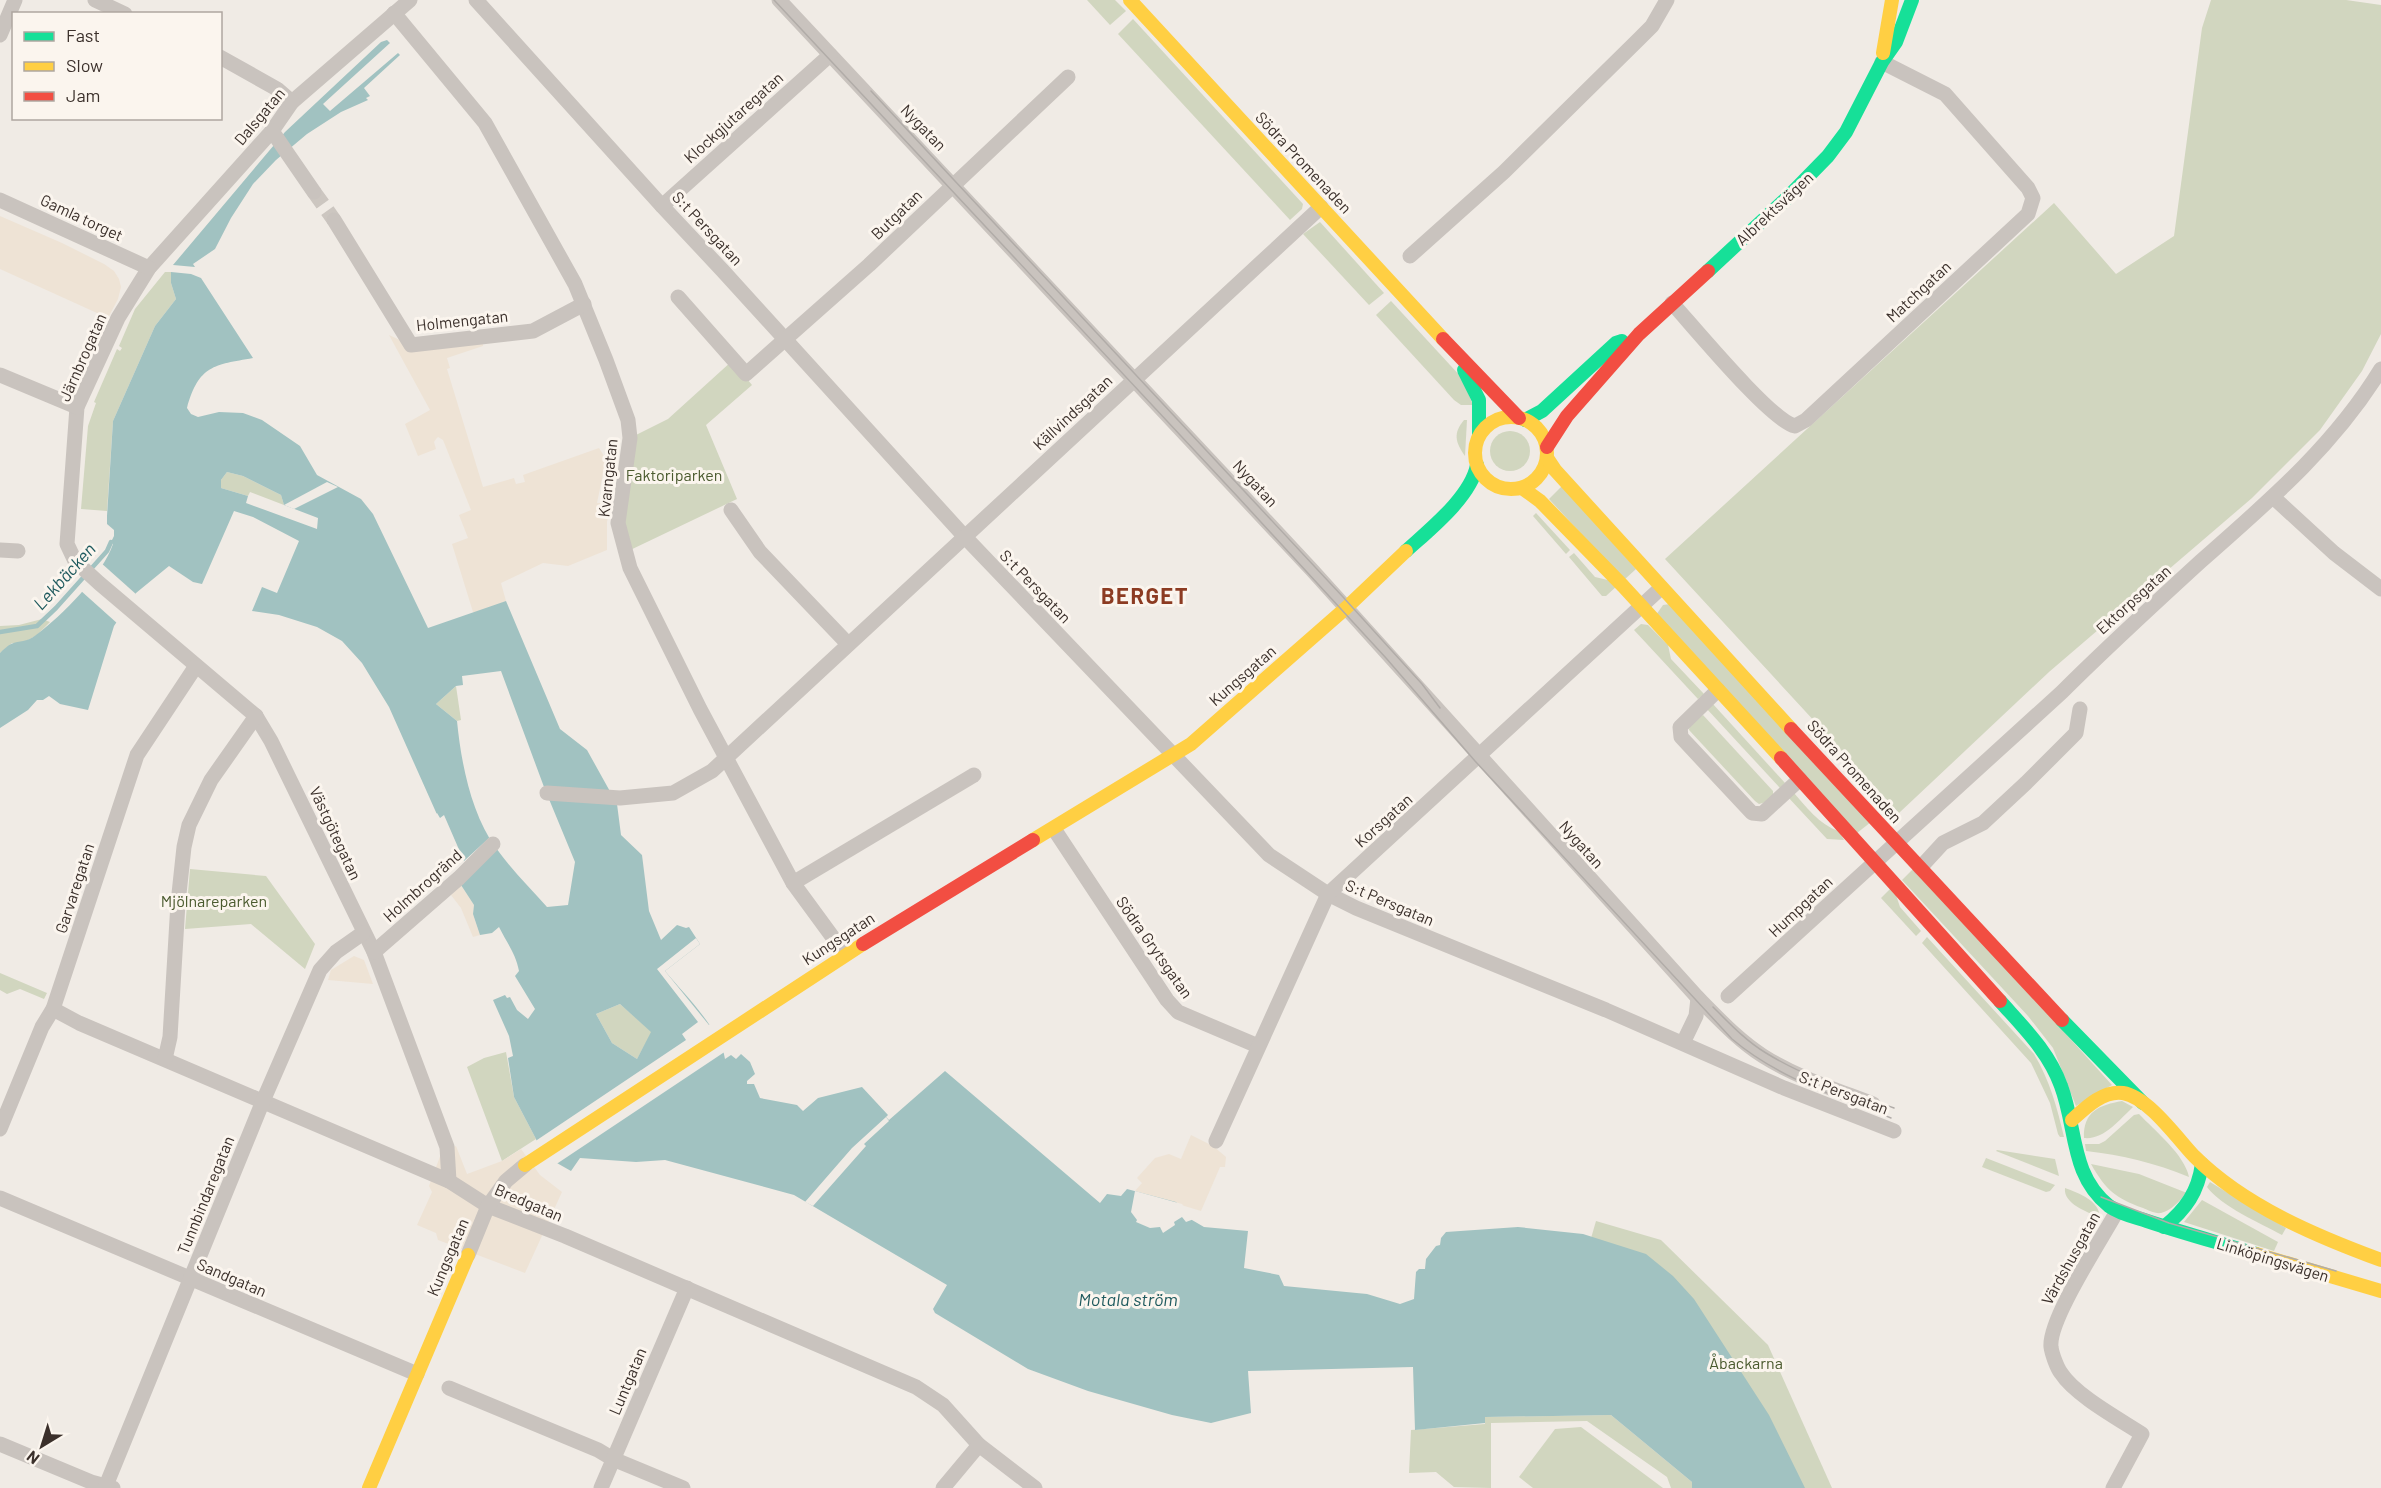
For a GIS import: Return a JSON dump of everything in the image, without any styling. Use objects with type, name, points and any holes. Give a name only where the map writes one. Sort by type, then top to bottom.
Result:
[{"type":"main road","name":"Södra Promenaden","points":[[1130,0],[1452,349],[1522,419]]},
{"type":"main road","name":"Albrektsvägen","points":[[1882,62],[1892,0]]},
{"type":"main road","name":"Albrektsvägen","points":[[1547,453],[1555,431],[1575,404],[1627,352],[1639,334],[1789,196],[1828,156],[1846,132],[1882,62],[1896,42],[1912,0]]},
{"type":"main road","name":"Albrektsvägen","points":[[1522,419],[1542,411],[1616,343],[1639,334]]},
{"type":"main road","name":"Södra Promenaden","points":[[1452,349],[1479,396],[1482,414],[1479,434]]},
{"type":"main road","points":[[1509,417],[1522,419],[1536,427],[1547,453],[1537,478],[1521,488],[1509,490],[1494,486],[1484,478],[1477,465],[1475,447],[1479,434],[1496,420],[1509,417]]},
{"type":"main road","name":"Södra Promenaden","points":[[1547,453],[1555,470],[1661,588],[1896,843],[2142,1103]]},
{"type":"main road","name":"Kungsgatan","points":[[525,1166],[845,954],[1191,744],[1346,608],[1447,513],[1475,476],[1477,465]]},
{"type":"main road","name":"Kungsgatan","points":[[1447,513],[1494,486]]},
{"type":"main road","points":[[1521,488],[1540,501],[1642,606],[1876,861],[2038,1044],[2052,1063],[2072,1120],[2080,1167],[2090,1185],[2108,1206],[2164,1227],[2181,1214],[2193,1199],[2201,1179],[2202,1164],[2142,1103],[2122,1093],[2103,1096],[2072,1120]]},
{"type":"main road","name":"Linköpingsvägen","points":[[2202,1164],[2242,1194],[2267,1208],[2315,1233],[2381,1260]]},
{"type":"main road","name":"Linköpingsvägen","points":[[2164,1227],[2381,1291]]},
{"type":"main road","name":"Kungsgatan","points":[[369,1488],[468,1255]]},
{"type":"street","points":[[0,35],[15,0]]},
{"type":"street","points":[[95,0],[121,12]]},
{"type":"street","name":"S:t Persgatan","points":[[476,0],[964,536],[1269,855],[1328,894],[1356,908],[1683,1043],[1784,1088],[1894,1131]]},
{"type":"street","name":"Nygatan","points":[[779,0],[954,184],[1346,608],[1698,998]]},
{"type":"street","points":[[1410,256],[1504,172],[1639,39],[1652,26],[1667,0]]},
{"type":"street","name":"Dalsgatan","points":[[149,268],[279,141],[292,102],[402,4]]},
{"type":"street","name":"Kvarngatan","points":[[402,4],[485,123],[584,304],[628,420],[630,438],[618,523],[624,552],[654,620],[794,883],[845,954]]},
{"type":"street","name":"Klockgjutaregatan","points":[[662,206],[830,55]]},
{"type":"street","points":[[222,58],[277,89],[292,102]]},
{"type":"street","name":"Matchgatan","points":[[1672,303],[1766,406],[1785,423],[1795,426],[1806,420],[2028,214],[2033,198],[2028,188],[1945,94],[1882,62]]},
{"type":"street","name":"Butgatan","points":[[678,297],[746,374],[869,265],[1068,77]]},
{"type":"street","points":[[279,141],[314,192]]},
{"type":"street","name":"Gamla torget","points":[[0,200],[149,268]]},
{"type":"street","name":"Källvindsgatan","points":[[547,793],[620,798],[673,793],[712,771],[1321,207]]},
{"type":"street","name":"Holmengatan","points":[[334,220],[411,345],[532,331],[584,304]]},
{"type":"street","name":"Järnbrogatan","points":[[85,570],[75,561],[67,544],[77,407],[118,318],[149,268]]},
{"type":"street","name":"Ektorpsgatan","points":[[1896,843],[2062,692],[2120,634],[2273,497],[2332,438],[2381,369]]},
{"type":"street","points":[[0,375],[77,407]]},
{"type":"street","points":[[2273,497],[2334,554],[2381,589]]},
{"type":"street","points":[[731,510],[760,552],[848,644]]},
{"type":"street","points":[[0,550],[18,551]]},
{"type":"street","name":"Västgötegatan","points":[[85,570],[130,611],[256,716],[272,741],[374,952],[447,1147],[450,1181]]},
{"type":"street","name":"Korsgatan","points":[[1216,1141],[1328,894],[1661,588]]},
{"type":"street","name":"Garvaregatan","points":[[0,1129],[42,1027],[53,1009],[137,755],[196,666]]},
{"type":"street","points":[[1718,690],[1680,727],[1682,737],[1719,778],[1752,813],[1762,814],[1800,779]]},
{"type":"street","points":[[1920,868],[1943,843],[1983,823],[2026,783],[2076,733],[2080,709]]},
{"type":"street","points":[[165,1059],[170,1037],[178,903],[184,847],[189,825],[211,780],[256,716]]},
{"type":"street","points":[[794,883],[974,776]]},
{"type":"street","name":"Södra Grytsgatan","points":[[1054,829],[1167,1000],[1178,1012],[1258,1046]]},
{"type":"street","name":"Humpgatan","points":[[1728,996],[1896,843]]},
{"type":"street","name":"Holmbrogränd","points":[[374,952],[459,878],[493,844]]},
{"type":"street","name":"Tunnbindaregatan","points":[[108,1487],[262,1101],[320,970],[336,952],[363,933]]},
{"type":"street","points":[[1683,1043],[1696,1016],[1698,998]]},
{"type":"street","name":"S:t Persgatan","points":[[1698,998],[1741,1041],[1765,1057],[1787,1069],[1873,1104]]},
{"type":"street","name":"Bredgatan","points":[[53,1009],[79,1023],[450,1181],[488,1206],[687,1288],[924,1391],[957,1419],[979,1445],[1035,1488]]},
{"type":"street","name":"Kungsgatan","points":[[468,1255],[488,1206],[506,1181],[525,1166]]},
{"type":"street","name":"Sandgatan","points":[[0,1198],[417,1374]]},
{"type":"street","name":"Värdshusgatan","points":[[2113,1488],[2142,1434],[2074,1387],[2060,1372],[2051,1347],[2056,1322],[2066,1301],[2117,1211]]},
{"type":"street","name":"Luntgatan","points":[[601,1488],[687,1288]]},
{"type":"street","points":[[449,1388],[683,1488]]},
{"type":"street","points":[[0,1444],[108,1487]]},
{"type":"street","points":[[943,1488],[979,1445]]},
{"type":"green space","points":[[1087,0],[1115,0],[1126,11],[1110,25]]},
{"type":"green space","points":[[2211,0],[2346,0],[2381,5],[2381,334],[2362,371],[2320,430],[2252,498],[2049,672],[1899,813],[1665,559],[2054,203],[2116,274],[2174,236],[2202,28]]},
{"type":"green space","points":[[1133,19],[1303,204],[1302,209],[1290,220],[1118,34]]},
{"type":"green space","points":[[1320,222],[1384,293],[1369,305],[1303,234]]},
{"type":"green space","points":[[165,272],[171,272],[171,283],[176,299],[155,326],[113,421],[107,511],[81,509],[88,426],[96,403],[94,402],[117,349],[120,351],[122,348],[119,346],[135,309]]},
{"type":"green space","points":[[1391,301],[1462,378],[1473,405],[1461,405],[1454,400],[1376,315]]},
{"type":"green space","name":"Faktoriparken","points":[[732,361],[752,385],[706,425],[737,499],[624,553],[622,487],[630,438],[668,419]]},
{"type":"green space","points":[[1464,420],[1467,420],[1465,456],[1457,438],[1458,429]]},
{"type":"green space","points":[[1510,431],[1518,432],[1524,437],[1529,443],[1529,459],[1524,465],[1518,470],[1510,471],[1502,470],[1496,465],[1491,459],[1490,451],[1491,443],[1496,437],[1502,432]]},
{"type":"green space","points":[[227,472],[243,476],[281,495],[284,505],[250,492],[248,496],[221,488],[221,480]]},
{"type":"green space","points":[[1562,486],[1636,569],[1624,580],[1549,499]]},
{"type":"green space","points":[[1536,513],[1570,550],[1566,554],[1533,516]]},
{"type":"green space","points":[[1574,553],[1595,577],[1612,581],[1618,585],[1606,596],[1602,596],[1569,557]]},
{"type":"green space","points":[[1670,604],[1871,822],[1857,833],[1656,615],[1663,605]]},
{"type":"green space","points":[[42,619],[50,622],[37,635],[23,643],[12,643],[0,653],[0,626],[19,625]]},
{"type":"green space","points":[[1641,624],[1648,625],[1668,645],[1671,659],[1704,694],[1698,699],[1634,630]]},
{"type":"green space","points":[[456,686],[461,720],[457,721],[436,704]]},
{"type":"green space","points":[[1712,703],[1785,783],[1780,788],[1706,708]]},
{"type":"green space","points":[[1703,715],[1773,791],[1773,796],[1766,802],[1759,804],[1755,801],[1689,730],[1690,723]]},
{"type":"green space","points":[[1792,791],[1819,820],[1839,831],[1844,840],[1827,839],[1787,796]]},
{"type":"green space","points":[[1915,867],[2112,1085],[2076,1106],[2053,1048],[2028,1016],[1902,880]]},
{"type":"green space","name":"Mjölnareparken","points":[[190,869],[266,876],[315,944],[305,969],[251,924],[185,929]]},
{"type":"green space","points":[[1893,886],[1900,907],[1921,931],[1916,936],[1881,898]]},
{"type":"green space","points":[[1927,937],[2034,1054],[2052,1094],[2064,1137],[2058,1134],[2050,1103],[2031,1063],[1922,943]]},
{"type":"green space","points":[[0,973],[47,993],[44,999],[20,989],[7,994],[0,990]]},
{"type":"green space","points":[[620,1004],[652,1032],[637,1059],[612,1043],[596,1014]]},
{"type":"green space","points":[[506,1052],[514,1097],[536,1139],[502,1161],[467,1067],[484,1058]]},
{"type":"green space","points":[[2122,1101],[2133,1107],[2105,1132],[2091,1138],[2084,1138],[2086,1121],[2094,1111]]},
{"type":"green space","points":[[2139,1114],[2182,1160],[2189,1177],[2138,1160],[2086,1151],[2085,1144],[2099,1144],[2105,1141],[2134,1115]]},
{"type":"green space","points":[[1996,1151],[2055,1159],[2059,1176]]},
{"type":"green space","points":[[1986,1158],[2055,1185],[2046,1192],[1982,1167]]},
{"type":"green space","points":[[2091,1164],[2139,1174],[2187,1193],[2168,1210],[2161,1213],[2154,1212],[2118,1197]]},
{"type":"green space","points":[[2210,1182],[2286,1228],[2282,1235],[2222,1201],[2207,1187]]},
{"type":"green space","points":[[2065,1188],[2093,1202],[2100,1218],[2072,1203],[2065,1194]]},
{"type":"green space","points":[[2202,1200],[2278,1242],[2274,1251],[2184,1222]]},
{"type":"green space","name":"Åbackarna","points":[[1596,1221],[1661,1240],[1768,1345],[1832,1488],[1780,1488],[1587,1252]]},
{"type":"green space","points":[[1611,1415],[1692,1482],[1692,1488],[1671,1488],[1667,1477],[1587,1421],[1491,1423],[1491,1488],[1454,1487],[1436,1472],[1409,1473],[1411,1430],[1485,1424],[1485,1417]]},
{"type":"green space","points":[[1581,1427],[1663,1488],[1533,1488],[1519,1477],[1555,1429]]},
{"type":"shaded area","points":[[0,216],[62,243],[114,271],[121,287],[118,299],[108,318],[0,269]]},
{"type":"shaded area","points":[[389,335],[411,345],[483,336],[483,346],[447,358],[450,368],[447,369],[483,487],[514,478],[516,484],[525,482],[523,475],[599,448],[606,459],[597,503],[611,503],[607,522],[607,550],[568,566],[543,563],[501,583],[506,601],[479,613],[473,612],[452,544],[468,538],[459,515],[471,510],[443,440],[438,437],[434,442],[436,449],[418,456],[405,424],[430,410]]},
{"type":"shaded area","points":[[461,885],[474,905],[473,914],[480,935],[473,937],[461,908],[451,895]]},
{"type":"shaded area","points":[[354,956],[364,960],[373,984],[328,980],[331,970]]},
{"type":"shaded area","points":[[1191,1135],[1213,1146],[1226,1157],[1225,1167],[1220,1167],[1201,1211],[1135,1191],[1142,1183],[1137,1178],[1155,1158],[1169,1154],[1181,1159]]},
{"type":"shaded area","points":[[456,1146],[467,1174],[502,1161],[521,1149],[540,1175],[562,1192],[525,1273],[438,1240],[436,1233],[417,1225],[432,1192],[429,1186],[442,1151]]},
{"type":"water","points":[[387,40],[390,43],[323,104],[330,111],[398,53],[400,55],[364,88],[370,96],[366,98],[368,100],[341,112],[307,134],[276,160],[253,184],[231,218],[215,249],[193,264],[195,267],[173,265],[285,132],[381,42]]},
{"type":"water","name":"Motala ström","points":[[171,272],[191,274],[201,278],[253,358],[218,366],[203,375],[197,383],[187,408],[191,414],[198,417],[219,412],[243,413],[262,420],[300,446],[317,475],[361,499],[373,514],[428,628],[506,601],[560,729],[587,750],[617,804],[621,835],[642,855],[649,911],[661,940],[677,925],[689,927],[700,944],[665,971],[709,1024],[717,1036],[725,1059],[731,1055],[736,1059],[741,1054],[750,1062],[755,1074],[747,1081],[747,1084],[754,1084],[760,1098],[797,1105],[803,1111],[818,1098],[862,1087],[888,1115],[886,1117],[889,1120],[945,1071],[1100,1203],[1107,1194],[1121,1196],[1127,1189],[1176,1202],[1192,1220],[1204,1227],[1248,1231],[1244,1268],[1279,1275],[1284,1286],[1367,1294],[1400,1304],[1414,1299],[1416,1272],[1419,1269],[1425,1269],[1426,1259],[1436,1246],[1440,1245],[1441,1238],[1446,1232],[1518,1227],[1583,1234],[1646,1254],[1673,1276],[1694,1299],[1769,1415],[1805,1488],[1692,1488],[1692,1482],[1611,1415],[1485,1417],[1485,1423],[1415,1430],[1413,1367],[1248,1371],[1251,1413],[1211,1423],[1172,1415],[1088,1391],[1028,1369],[935,1313],[933,1309],[947,1285],[794,1195],[665,1160],[636,1162],[580,1158],[571,1171],[541,1154],[536,1139],[514,1097],[508,1058],[513,1056],[509,1036],[493,1000],[505,995],[507,998],[510,997],[517,1010],[528,1019],[535,1009],[515,976],[519,971],[518,965],[499,927],[492,933],[480,935],[473,914],[474,905],[461,885],[460,866],[389,707],[362,663],[342,641],[317,627],[279,615],[252,611],[262,587],[277,593],[299,541],[253,517],[234,511],[202,584],[193,582],[169,566],[136,593],[114,626],[88,710],[60,704],[49,696],[43,700],[37,700],[28,710],[0,728],[0,653],[11,644],[32,638],[58,617],[91,581],[108,556],[113,544],[111,542],[114,530],[107,524],[107,516],[113,421],[155,326],[176,299],[171,283]],"holes":[[[227,472],[243,476],[281,495],[284,505],[318,518],[317,529],[246,503],[248,496],[221,488],[221,480]],[[501,671],[544,787],[575,862],[568,905],[547,907],[502,856],[480,820],[461,753],[457,721],[436,704],[456,686],[463,685],[462,676]],[[620,1004],[651,1032],[637,1059],[612,1043],[596,1014]]]},
{"type":"pier","points":[[327,482],[338,487],[294,509],[284,505]]},
{"type":"pier","points":[[100,562],[137,595],[118,624],[80,590]]},
{"type":"pier","points":[[437,813],[440,818],[444,815],[464,861],[489,838],[496,849],[457,869],[435,815]]},
{"type":"pier","points":[[696,938],[700,944],[665,971],[709,1025],[712,1023],[726,1051],[555,1165],[540,1157],[534,1142],[686,1040],[682,1034],[698,1022],[657,969]]},
{"type":"pier","points":[[886,1117],[889,1121],[864,1144],[866,1146],[813,1206],[805,1202],[852,1148]]},
{"type":"pier","points":[[1135,1191],[1182,1204],[1194,1219],[1186,1222],[1182,1217],[1163,1233],[1160,1227],[1150,1228],[1136,1222],[1131,1212]]},
{"type":"waterway","name":"Lekbäcken","points":[[0,632],[37,626],[107,551],[111,542]]},
{"type":"tunnel","points":[[314,192],[334,220]]},
{"type":"tram line","points":[[774,0],[1237,496],[1386,658],[1475,761],[1732,1039],[1750,1053],[1788,1075],[1891,1118]]},
{"type":"tram line","points":[[871,91],[1343,597],[1422,684],[1440,708]]},
{"type":"tram line","points":[[1713,1007],[1738,1032],[1781,1062],[1828,1084],[1894,1108]]},
{"type":"tram line","points":[[2101,1197],[2169,1223],[2336,1271]]},
{"type":"traffic: fast","points":[[1708,271],[1789,196],[1828,156],[1846,132],[1882,62],[1896,42],[1912,0]]},
{"type":"traffic: fast","points":[[1525,420],[1542,411],[1616,343],[1622,341]]},
{"type":"traffic: fast","points":[[1464,370],[1479,400],[1479,434]]},
{"type":"traffic: fast","points":[[1406,551],[1458,501],[1467,489],[1477,465]]},
{"type":"traffic: fast","points":[[2000,1001],[2035,1040],[2056,1074],[2066,1102],[2076,1150],[2087,1180],[2096,1194],[2113,1209],[2123,1213],[2256,1254]]},
{"type":"traffic: fast","points":[[2062,1020],[2143,1103]]},
{"type":"traffic: fast","points":[[2164,1227],[2179,1214],[2190,1199],[2202,1164]]},
{"type":"traffic: slow","points":[[1130,0],[1443,339]]},
{"type":"traffic: slow","points":[[1883,53],[1892,0]]},
{"type":"traffic: slow","points":[[1504,417],[1518,417],[1537,427],[1547,446],[1547,453],[1547,460],[1537,479],[1518,489],[1504,489],[1485,479],[1475,460],[1475,446],[1485,427],[1504,417]]},
{"type":"traffic: slow","points":[[1547,458],[1555,470],[1791,729]]},
{"type":"traffic: slow","points":[[1522,488],[1540,501],[1623,586],[1781,758]]},
{"type":"traffic: slow","points":[[1033,840],[1191,744],[1346,608],[1406,551]]},
{"type":"traffic: slow","points":[[525,1165],[863,944]]},
{"type":"traffic: slow","points":[[2072,1120],[2095,1101],[2108,1094],[2123,1093],[2133,1096],[2152,1110],[2194,1156],[2235,1190],[2306,1230],[2381,1260]]},
{"type":"traffic: slow","points":[[2256,1254],[2381,1291]]},
{"type":"traffic: slow","points":[[369,1488],[468,1255]]},
{"type":"traffic: jam","points":[[1547,447],[1567,416],[1639,334],[1708,271]]},
{"type":"traffic: jam","points":[[1443,339],[1519,418]]},
{"type":"traffic: jam","points":[[1791,729],[2062,1020]]},
{"type":"traffic: jam","points":[[1781,758],[2000,1001]]},
{"type":"traffic: jam","points":[[863,944],[1033,840]]},
{"type":"district","name":"BERGET","points":[[1145,595]]}]
